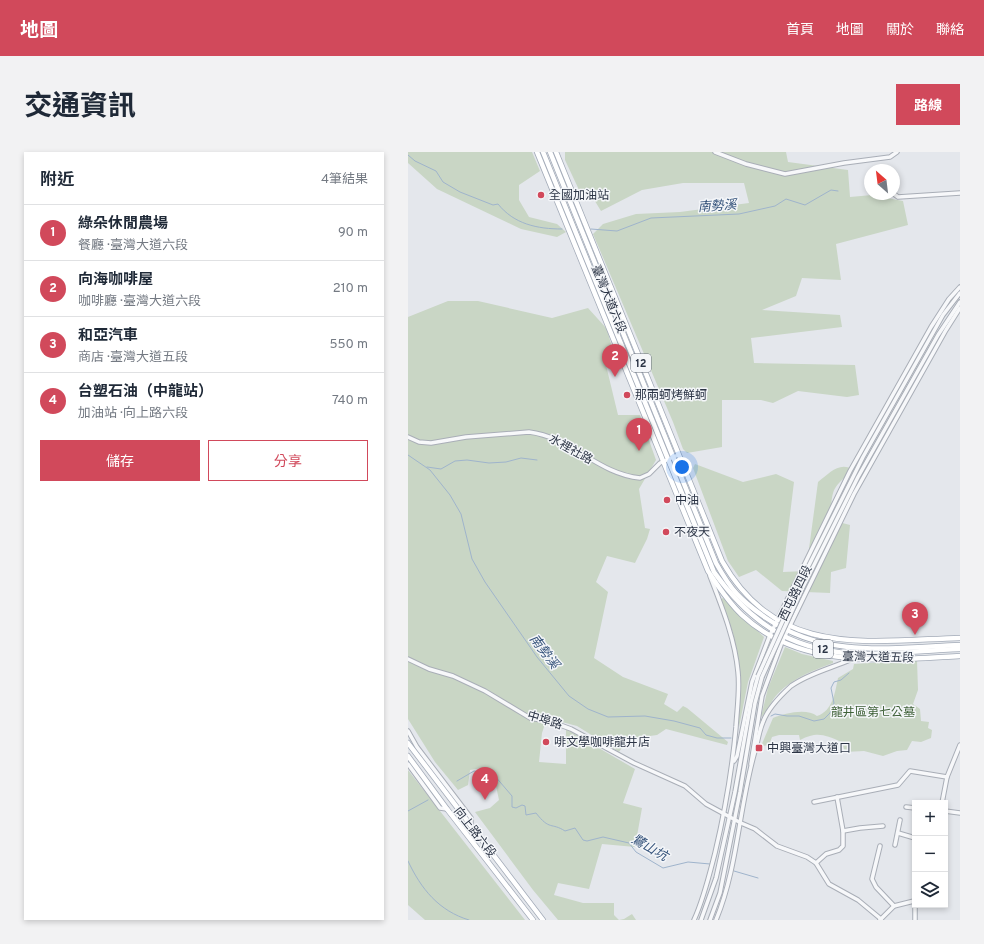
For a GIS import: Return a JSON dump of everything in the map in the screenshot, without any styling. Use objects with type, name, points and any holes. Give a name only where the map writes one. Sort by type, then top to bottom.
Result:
[{"type":"main road","name":"臺灣大道六段","points":[[537,152],[665,460],[714,572]]},
{"type":"main road","name":"臺灣大道六段","points":[[543,152],[708,571]]},
{"type":"main road","name":"臺灣大道六段","points":[[550,152],[676,456],[728,572]]},
{"type":"main road","name":"臺灣大道六段","points":[[556,152],[676,456],[716,563],[725,579]]},
{"type":"main road","name":"臺灣大道五段","points":[[708,571],[720,590],[742,614],[782,642],[818,654],[852,659],[898,660],[960,656]]},
{"type":"main road","name":"臺灣大道五段","points":[[714,572],[738,603],[755,619],[785,636],[827,650],[866,654],[960,649]]},
{"type":"main road","name":"臺灣大道五段","points":[[728,572],[748,597],[778,619],[790,626],[818,636],[865,642],[960,638]]},
{"type":"main road","name":"臺灣大道五段","points":[[725,579],[734,592],[776,624],[813,642],[835,646],[891,648],[960,645]]},
{"type":"main road","name":"向上路六段","points":[[408,743],[543,920]]},
{"type":"main road","name":"向上路六段","points":[[408,756],[533,920]]},
{"type":"street","points":[[715,152],[746,164],[785,174],[890,156],[897,152]]},
{"type":"street","points":[[900,197],[960,192]]},
{"type":"street","name":"西屯路四段","points":[[743,727],[752,682],[770,635],[830,511],[930,327],[949,299],[960,287]]},
{"type":"street","name":"西屯路四段","points":[[701,920],[716,878],[730,816],[751,702],[758,676],[798,587],[848,484],[940,321],[960,293]]},
{"type":"street","name":"西屯路四段","points":[[710,920],[720,893],[755,702],[762,677],[802,589],[839,515],[923,360],[960,302]]},
{"type":"street","name":"西屯路四段","points":[[716,920],[724,898],[741,823],[762,696],[782,642],[854,494],[946,330],[960,308]]},
{"type":"street","name":"水裡社路","points":[[408,437],[419,442],[431,443],[466,437],[529,432],[536,433],[560,440],[611,471],[635,478],[644,477],[665,460],[676,456]]},
{"type":"street","points":[[830,511],[848,484]]},
{"type":"street","points":[[839,515],[854,494]]},
{"type":"street","points":[[694,920],[708,881],[724,813],[734,761],[738,673],[734,644],[708,571]]},
{"type":"street","name":"西屯路四段","points":[[751,764],[762,722],[770,708],[792,685],[815,673],[866,654]]},
{"type":"street","name":"中埠路","points":[[408,659],[429,670],[452,676],[478,688],[530,718],[552,722],[571,729],[624,758],[685,786],[706,804],[730,816],[734,820],[755,829],[777,846],[807,857],[816,863]]},
{"type":"street","points":[[734,761],[737,756],[743,727]]},
{"type":"street","points":[[740,765],[743,727]]},
{"type":"street","points":[[408,731],[417,747],[471,818],[471,827]]},
{"type":"street","points":[[943,800],[947,777],[959,753],[960,745]]},
{"type":"street","points":[[408,764],[440,808],[447,809]]},
{"type":"street","points":[[814,802],[898,785],[910,771],[947,777]]},
{"type":"street","points":[[837,797],[843,831],[843,846],[839,850],[826,854],[816,863],[829,884],[858,900],[880,920],[894,906],[912,902]]},
{"type":"street","points":[[906,807],[912,808]]},
{"type":"street","points":[[948,811],[960,813]]},
{"type":"street","points":[[895,845],[900,820]]},
{"type":"street","points":[[843,831],[883,826]]},
{"type":"street","points":[[898,833],[912,837]]},
{"type":"street","points":[[880,846],[872,879],[876,886],[894,906]]},
{"type":"street","points":[[914,908],[915,920]]},
{"type":"green space","points":[[408,152],[532,152],[540,171],[519,185],[519,200],[529,217],[557,224],[566,232],[557,237],[521,229],[437,189],[408,163]]},
{"type":"green space","points":[[565,152],[786,152],[788,162],[848,170],[850,197],[864,196],[864,200],[903,201],[908,225],[836,244],[841,280],[802,278],[796,296],[762,310],[840,315],[842,327],[751,338],[754,363],[855,365],[859,395],[847,397],[798,391],[773,403],[761,400],[722,400],[722,447],[687,453],[683,449],[673,422],[593,234],[603,224],[636,214],[680,212],[749,203],[744,183],[683,183],[642,190],[601,211],[590,193],[580,192],[565,160]]},
{"type":"green space","points":[[448,301],[478,301],[552,318],[588,308],[607,329],[615,359],[605,361],[618,415],[640,415],[656,460],[639,489],[645,528],[650,529],[647,539],[635,563],[607,556],[596,582],[608,592],[594,658],[623,677],[668,694],[664,704],[677,712],[683,706],[687,708],[728,742],[727,745],[666,729],[657,735],[628,739],[619,752],[577,726],[547,718],[542,733],[539,762],[566,764],[566,729],[635,769],[623,803],[642,808],[635,847],[602,844],[589,889],[558,883],[554,895],[583,903],[614,903],[614,915],[619,920],[558,920],[533,890],[475,812],[490,808],[499,800],[496,786],[482,768],[470,770],[468,785],[458,790],[435,762],[408,719],[408,317]]},
{"type":"green space","points":[[695,464],[743,482],[776,474],[794,482],[783,572],[806,571],[818,482],[839,467],[854,470],[836,486],[832,496],[831,520],[850,525],[846,568],[831,572],[830,593],[782,591],[756,570],[739,577],[728,561],[693,468]]},
{"type":"green space","points":[[723,598],[764,637],[748,682],[739,727],[739,668],[733,633],[721,599]]},
{"type":"green space","points":[[785,647],[802,654],[833,661],[833,663],[794,680],[787,685],[775,697],[761,717],[768,688]]},
{"type":"green space","name":"龍井區第七公墓","points":[[917,660],[918,690],[913,704],[920,709],[921,721],[929,722],[928,728],[932,730],[931,738],[921,742],[912,741],[907,750],[897,751],[883,756],[864,751],[845,752],[842,742],[821,735],[806,737],[800,740],[799,735],[779,735],[772,737],[769,745],[761,746],[773,718],[784,714],[802,712],[808,712],[817,716],[827,710],[836,689],[838,678],[853,669],[854,664]]},
{"type":"green space","points":[[408,770],[525,920],[425,920],[408,905]]},
{"type":"green space","points":[[632,914],[636,920],[619,920]]},
{"type":"waterway","name":"南勢溪","points":[[408,155],[415,161],[436,171],[443,182],[460,192],[493,205],[498,204],[504,211],[519,221],[544,228],[562,229]]},
{"type":"waterway","name":"南勢溪","points":[[591,229],[617,231],[651,218],[739,214],[775,206],[786,199],[805,205],[831,190],[838,191]]},
{"type":"waterway","name":"南勢溪","points":[[408,455],[430,470],[450,495],[461,514],[472,559],[485,582],[537,657],[569,696],[588,709],[608,717],[645,716],[674,721],[700,728],[706,735],[717,738],[731,738]]},
{"type":"waterway","name":"南勢溪","points":[[427,467],[441,469],[455,461],[467,460],[489,463],[506,462],[521,458],[537,460]]},
{"type":"waterway","name":"南勢溪","points":[[771,716],[775,714],[799,716],[814,721],[824,719],[830,713],[834,703],[831,688],[834,682],[841,680],[849,673]]},
{"type":"waterway","name":"鷺山坑","points":[[457,781],[474,771],[494,775],[512,796],[512,807],[516,808],[522,805],[525,806],[526,815],[536,813],[544,822],[565,831],[575,828],[583,840],[587,841],[603,837],[629,843],[636,852],[663,868],[688,862],[710,864]]},
{"type":"waterway","name":"鷺山坑","points":[[408,811],[428,800]]},
{"type":"waterway","name":"鷺山坑","points":[[408,861],[419,881],[432,898],[449,911],[469,920]]},
{"type":"waterway","name":"鷺山坑","points":[[734,871],[758,878]]},
{"type":"place","name":"全國加油站","points":[[541,195]]},
{"type":"place","name":"向海咖啡屋","points":[[615,377]]},
{"type":"place","name":"那兩蚵烤鮮蚵","points":[[627,395]]},
{"type":"place","name":"綠朵休閒農場","points":[[639,451]]},
{"type":"place","name":"中油","points":[[667,500]]},
{"type":"place","name":"不夜天","points":[[666,532]]},
{"type":"place","name":"和亞汽車","points":[[915,635]]},
{"type":"place","name":"啡文學咖啡龍井店","points":[[546,742]]},
{"type":"place","name":"中興臺灣大道口","points":[[759,748]]},
{"type":"place","name":"台塑石油（中龍站）","points":[[485,800]]}]
